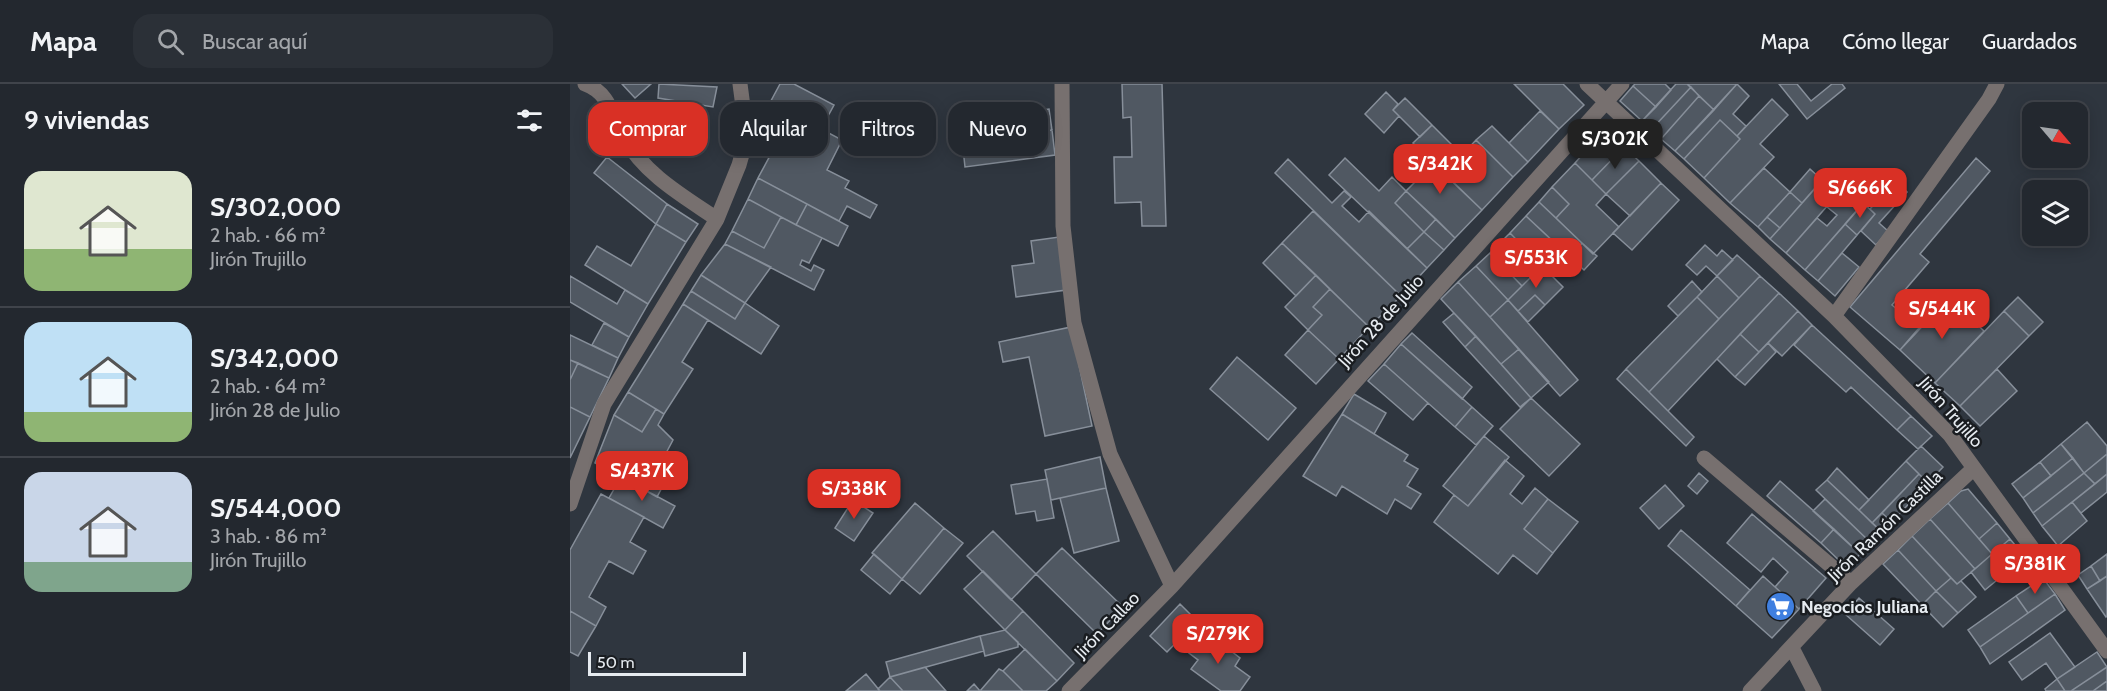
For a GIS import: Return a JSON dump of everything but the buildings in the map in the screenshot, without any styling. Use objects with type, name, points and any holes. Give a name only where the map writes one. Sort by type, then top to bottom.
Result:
[{"type":"street","points":[[585,84],[596,88],[613,110],[624,138],[654,175],[717,219]]},
{"type":"street","points":[[570,504],[604,404],[717,219],[739,165],[747,137],[740,84]]},
{"type":"street","points":[[1062,84],[1063,226],[1074,323],[1110,454],[1172,586]]},
{"type":"street","name":"Jirón Trujillo","points":[[1587,84],[1834,316],[1950,435],[2107,651]]},
{"type":"street","name":"Jirón 28 de Julio","points":[[1172,586],[1622,84]]},
{"type":"street","points":[[1834,316],[1989,99],[1997,84]]},
{"type":"street","points":[[1704,458],[1851,583]]},
{"type":"street","name":"Jirón Ramón Castilla","points":[[1750,691],[1851,583],[1974,468]]},
{"type":"street","name":"Jirón Callao","points":[[1069,691],[1172,586]]},
{"type":"street","points":[[1792,648],[1814,691]]},
{"type":"place","name":"Negocios Juliana","points":[[1780,607]]}]
